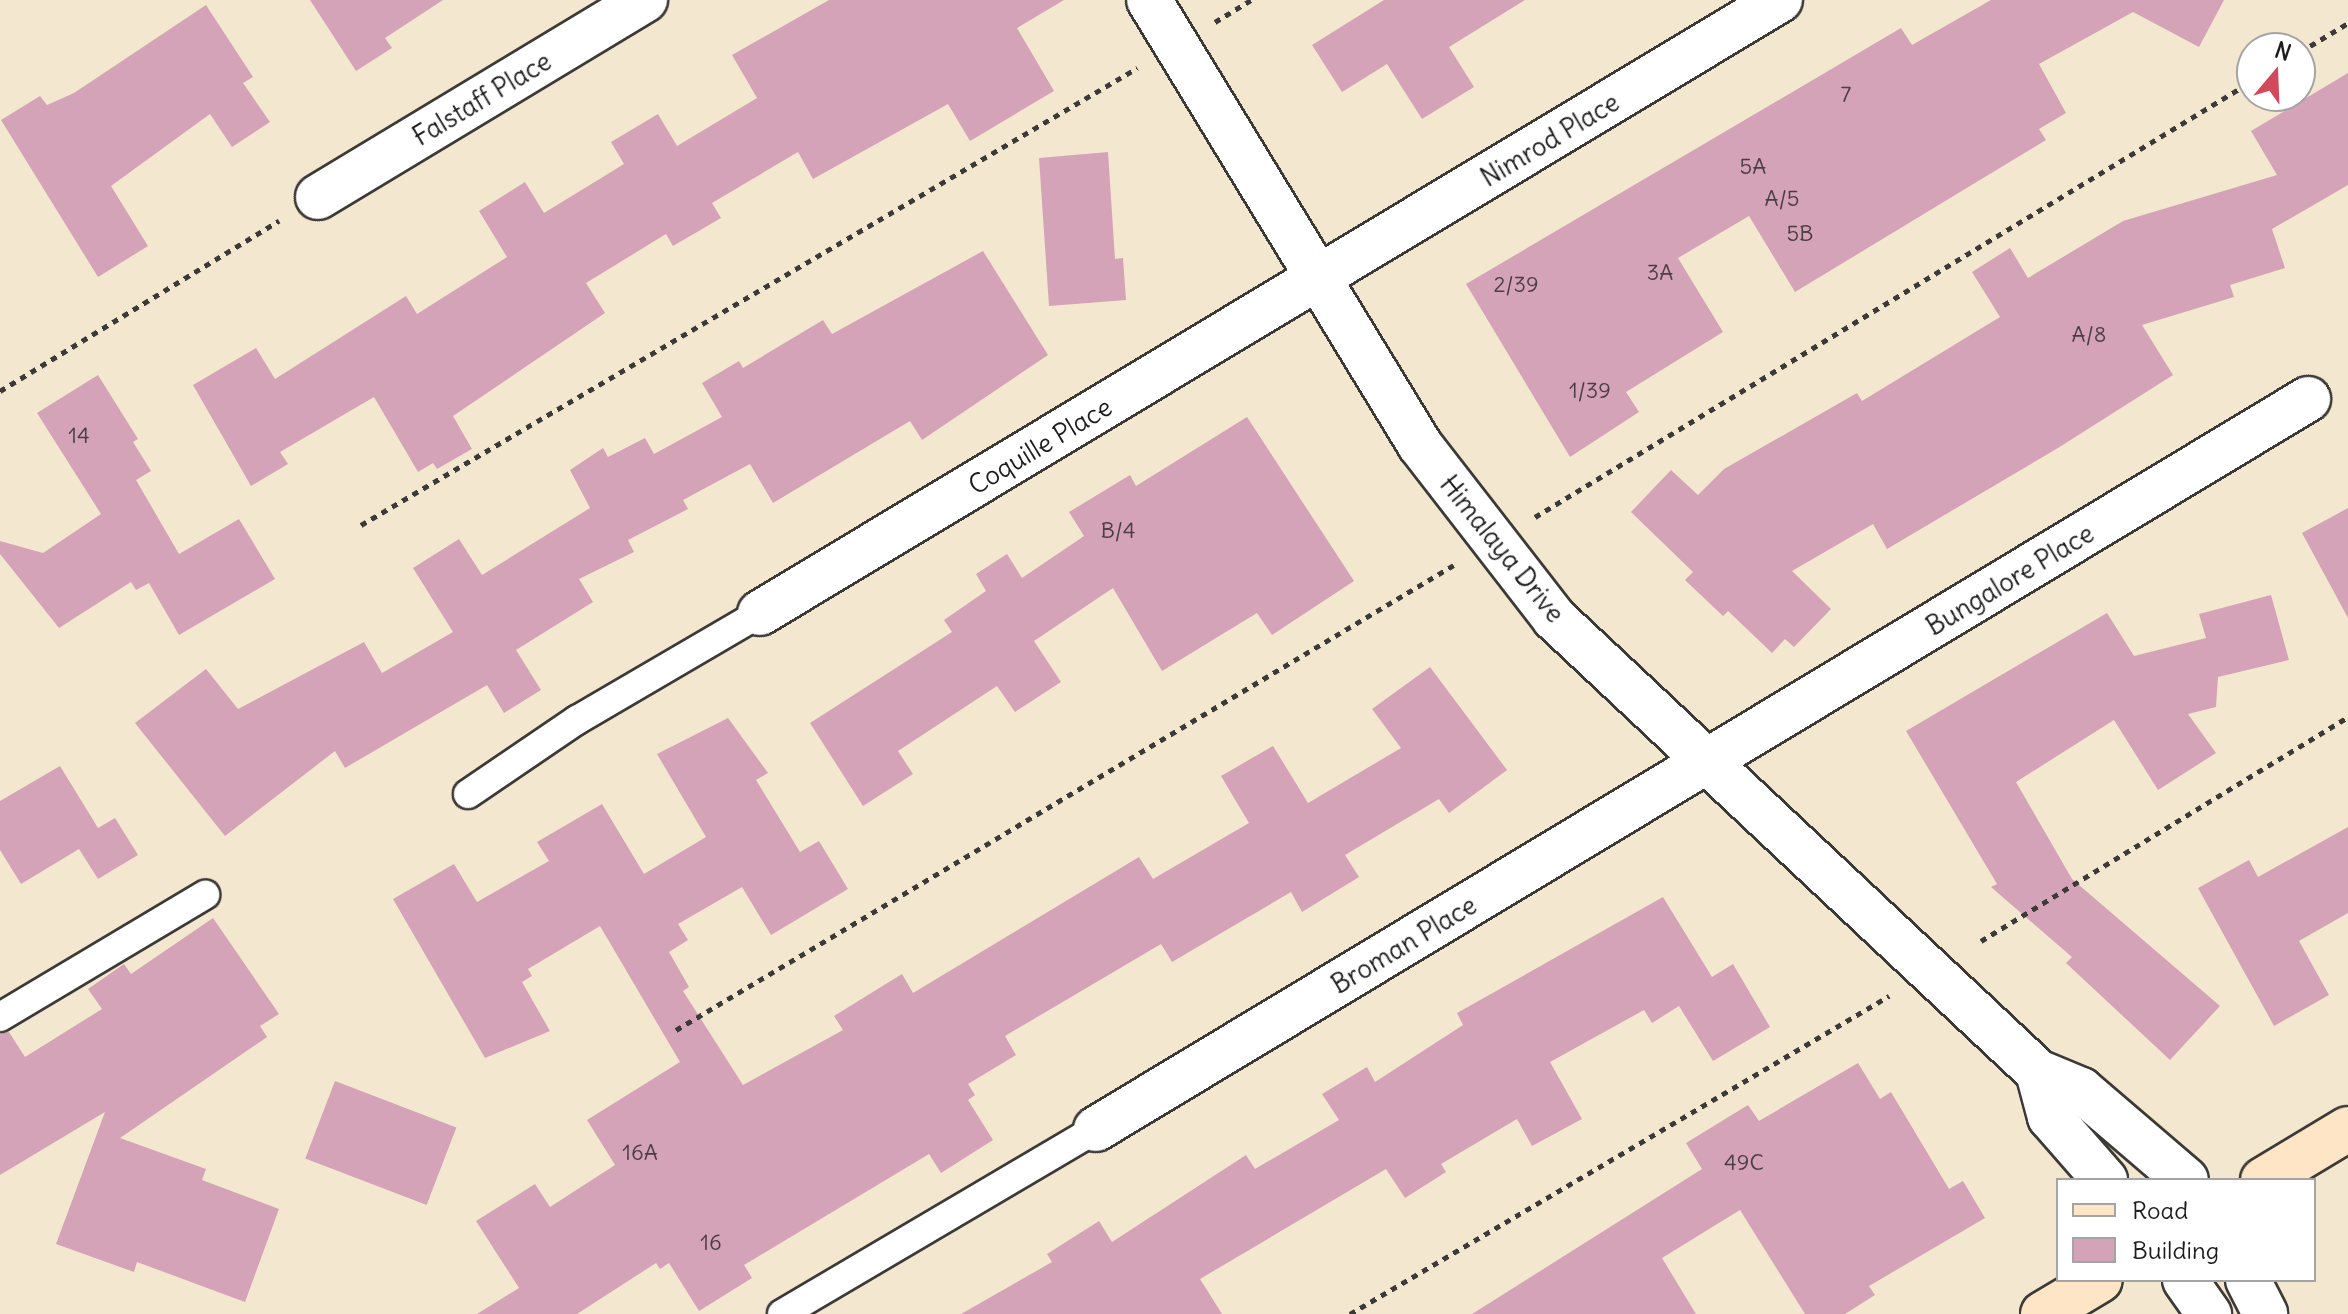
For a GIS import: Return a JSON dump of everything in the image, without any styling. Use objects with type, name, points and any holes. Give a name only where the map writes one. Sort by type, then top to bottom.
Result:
[{"type":"main road","points":[[2266,1178],[2348,1129]]},
{"type":"main road","points":[[2043,1314],[2097,1282]]},
{"type":"street","name":"Falstaff Place","points":[[318,197],[645,0]]},
{"type":"street","name":"Himalaya Drive","points":[[1149,0],[1319,280],[1490,544],[1554,618],[1712,762],[2038,1072],[2081,1090],[2184,1178]]},
{"type":"street","name":"Nimrod Place","points":[[1319,280],[1780,0]]},
{"type":"street","name":"Coquille Place","points":[[760,613],[1319,280]]},
{"type":"street","name":"Bungalore Place","points":[[1712,762],[2308,399]]},
{"type":"street","name":"Broman Place","points":[[1096,1129],[1712,762]]},
{"type":"street","points":[[2038,1072],[2050,1117],[2103,1178]]},
{"type":"street","points":[[2186,1282],[2209,1314]]},
{"type":"street","points":[[2249,1282],[2265,1314]]},
{"type":"lane","points":[[468,794],[577,720],[760,613]]},
{"type":"lane","points":[[0,1017],[205,895]]},
{"type":"lane","points":[[782,1314],[1096,1129]]},
{"type":"path","points":[[361,525],[1251,0]]},
{"type":"path","points":[[2316,42],[2348,23]]},
{"type":"path","points":[[676,1030],[1490,544],[2236,91]]},
{"type":"path","points":[[0,391],[318,197]]},
{"type":"path","points":[[1981,941],[2348,717]]},
{"type":"path","points":[[1350,1314],[1932,971]]},
{"type":"building","points":[[310,0],[443,0],[385,38],[392,48],[356,71]]},
{"type":"building","points":[[829,0],[1064,0],[1017,28],[1054,91],[970,141],[948,104],[813,179],[798,152],[712,203],[721,218],[673,246],[666,234],[586,283],[605,313],[453,416],[472,449],[437,469],[433,463],[418,472],[374,397],[280,452],[288,464],[251,486],[193,385],[256,348],[275,379],[406,296],[417,314],[507,257],[479,211],[525,182],[544,213],[624,164],[611,142],[658,114],[677,146],[757,98],[732,55]]},
{"type":"building","points":[[1384,0],[1525,0],[1449,47],[1474,87],[1422,119],[1387,64],[1342,92],[1312,45]]},
{"type":"building","points":[[1991,0],[2224,0],[2199,47],[2133,12],[2039,64],[2066,113],[2039,129],[2046,140],[1795,292],[1749,216],[1678,258],[1723,332],[1626,392],[1639,412],[1570,457],[1466,284],[1901,28],[1912,45]]},
{"type":"building","points":[[206,5],[253,77],[243,83],[270,122],[232,147],[210,114],[111,186],[148,246],[98,277],[1,120],[40,96],[47,105],[74,93]]},
{"type":"building","points":[[2348,73],[2348,185],[2272,229],[2285,268],[2230,285],[2234,297],[2142,325],[2173,375],[2058,448],[1887,549],[1873,524],[1792,571],[1831,609],[1794,647],[1785,639],[1772,653],[1728,611],[1723,616],[1685,580],[1693,572],[1631,512],[1671,470],[1698,495],[1724,469],[1857,393],[1862,401],[2000,317],[1972,272],[2010,248],[2028,278],[2123,221],[2277,175],[2251,131],[2283,112],[2316,112],[2316,92]]},
{"type":"building","points":[[1108,152],[1115,259],[1123,258],[1126,300],[1049,306],[1039,158]]},
{"type":"building","points":[[983,251],[1048,355],[922,440],[910,421],[773,503],[750,464],[683,500],[688,509],[628,540],[634,552],[579,579],[593,602],[516,650],[541,690],[504,713],[487,685],[345,768],[335,751],[225,836],[135,723],[206,669],[238,709],[364,642],[382,673],[453,632],[413,568],[459,539],[482,575],[590,508],[570,470],[603,448],[608,457],[645,438],[654,454],[722,417],[702,383],[739,361],[743,368],[823,320],[832,334]]},
{"type":"building","points":[[98,375],[138,439],[133,442],[151,471],[136,480],[179,554],[239,519],[275,579],[179,635],[149,583],[136,590],[131,582],[59,628],[0,554],[0,541],[43,553],[101,514],[37,413]]},
{"type":"building","points":[[1247,417],[1354,581],[1272,635],[1257,613],[1162,671],[1113,588],[1034,641],[1061,682],[1015,712],[997,686],[898,751],[913,774],[863,806],[810,723],[952,632],[944,620],[986,591],[976,574],[1007,554],[1022,578],[1084,536],[1069,512],[1130,475],[1136,486]]},
{"type":"building","points":[[2348,508],[2348,618],[2302,533]]},
{"type":"building","points":[[2271,595],[2289,660],[2218,677],[2216,707],[2188,714],[2216,753],[2158,790],[2114,720],[2016,782],[2072,879],[2220,1006],[2170,1060],[2066,963],[2072,957],[1991,887],[1997,884],[1906,731],[2107,613],[2134,656],[2206,638],[2199,614]]},
{"type":"building","points":[[1430,667],[1507,770],[1449,813],[1439,799],[1345,855],[1359,877],[1302,912],[1291,892],[1172,962],[1161,944],[1005,1036],[1016,1055],[968,1084],[975,1095],[968,1100],[993,1140],[941,1173],[929,1154],[744,1265],[752,1278],[699,1311],[669,1263],[660,1269],[656,1263],[577,1314],[477,1314],[519,1288],[476,1221],[535,1184],[550,1207],[615,1165],[587,1120],[680,1062],[600,926],[528,969],[532,976],[522,982],[550,1031],[485,1058],[393,899],[454,864],[477,902],[549,861],[537,842],[602,804],[644,874],[706,837],[657,754],[728,718],[768,773],[756,780],[800,852],[819,841],[848,889],[771,935],[742,887],[678,924],[688,940],[669,952],[689,987],[683,991],[743,1085],[843,1030],[834,1016],[902,974],[913,993],[1139,857],[1153,879],[1249,823],[1221,776],[1273,746],[1308,803],[1401,748],[1372,709]]},
{"type":"building","points":[[60,766],[98,828],[115,818],[138,855],[98,879],[79,849],[21,884],[0,850],[0,801]]},
{"type":"building","points":[[2348,827],[2348,913],[2299,941],[2329,995],[2274,1026],[2198,888],[2249,860],[2258,877]]},
{"type":"building","points":[[1663,897],[1712,977],[1733,964],[1770,1027],[1713,1061],[1679,1006],[1652,1023],[1644,1010],[1550,1062],[1582,1119],[1532,1146],[1517,1119],[1441,1164],[1446,1172],[1405,1198],[1386,1169],[1200,1279],[1222,1314],[961,1314],[1052,1262],[1047,1254],[1099,1221],[1112,1242],[1246,1155],[1255,1169],[1339,1120],[1322,1094],[1367,1067],[1375,1082],[1463,1025],[1457,1013]]},
{"type":"building","points":[[213,918],[279,1014],[260,1026],[267,1037],[120,1138],[206,1169],[202,1180],[279,1209],[245,1302],[137,1262],[134,1272],[56,1244],[105,1112],[0,1175],[0,1034],[9,1032],[25,1057],[102,1009],[88,989],[124,964],[131,974]]},
{"type":"building","points":[[1858,1063],[1880,1099],[1891,1092],[1949,1189],[1963,1181],[1985,1218],[1869,1286],[1875,1295],[1845,1314],[1805,1314],[1740,1210],[1662,1258],[1696,1314],[1472,1314],[1702,1169],[1686,1143],[1748,1105],[1759,1121]]},
{"type":"building","points":[[335,1081],[456,1128],[427,1205],[305,1158]]}]
